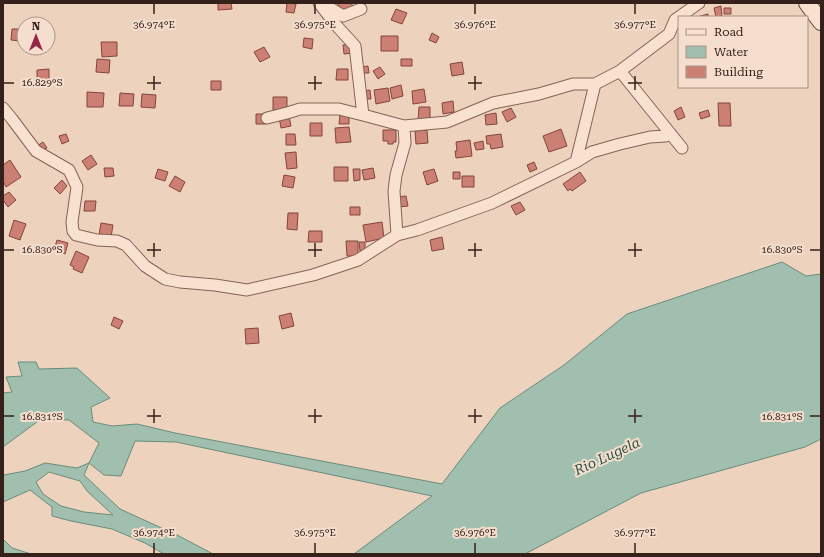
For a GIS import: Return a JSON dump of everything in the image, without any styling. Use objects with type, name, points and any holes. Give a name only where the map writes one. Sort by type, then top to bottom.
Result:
[{"type":"main road","points":[[807,3],[821,22]]},
{"type":"street","points":[[320,3],[343,16],[361,9]]},
{"type":"street","points":[[320,3],[334,24],[355,46],[363,115]]},
{"type":"street","points":[[680,16],[699,3]]},
{"type":"street","points":[[267,118],[300,109],[339,109],[404,126],[447,122],[493,103],[539,94],[573,84],[595,84],[620,71],[669,34],[675,20],[678,18]]},
{"type":"street","points":[[620,71],[682,148]]},
{"type":"street","points":[[576,162],[595,84]]},
{"type":"street","points":[[3,108],[36,151],[69,170],[77,187],[72,222],[73,231],[76,235],[97,240],[118,241],[126,245],[145,266],[165,279],[247,290],[313,275],[358,260],[397,235],[417,230],[492,203],[576,162],[592,152],[650,137],[666,136],[671,134]]},
{"type":"street","points":[[397,235],[394,191],[396,175],[405,143],[404,126]]},
{"type":"water","name":"Rio Lugela","points":[[782,262],[806,276],[821,274],[821,439],[805,447],[641,493],[525,554],[354,554],[432,496],[176,442],[135,441],[121,476],[104,475],[89,463],[99,443],[69,420],[41,419],[3,447],[3,393],[12,392],[6,377],[22,376],[18,362],[36,362],[39,369],[77,368],[110,398],[91,407],[93,422],[112,426],[137,424],[175,433],[442,484],[500,408],[564,365],[627,314]]},
{"type":"water","points":[[45,463],[77,468],[89,463],[84,475],[120,509],[179,536],[213,554],[164,554],[145,543],[112,529],[52,516],[52,507],[30,490],[3,502],[4,475],[25,471]],"holes":[[[49,472],[80,481],[87,491],[113,515],[84,512],[61,506],[43,494],[36,482]]]},
{"type":"water","points":[[3,539],[12,548],[31,554],[3,554]]},
{"type":"building","points":[[218,3],[231,3],[232,9],[218,10]]},
{"type":"building","points":[[287,3],[296,4],[294,13],[286,12]]},
{"type":"building","points":[[337,3],[351,3],[353,6],[344,13]]},
{"type":"building","points":[[721,6],[722,16],[716,16],[714,8]]},
{"type":"building","points":[[724,8],[731,8],[731,14],[724,14]]},
{"type":"building","points":[[396,9],[407,13],[402,24],[391,20]]},
{"type":"building","points":[[12,29],[16,29],[16,41],[11,40]]},
{"type":"building","points":[[432,33],[439,37],[436,43],[429,40]]},
{"type":"building","points":[[381,36],[398,36],[398,51],[381,51]]},
{"type":"building","points":[[304,38],[313,39],[312,49],[303,47]]},
{"type":"building","points":[[101,42],[117,42],[117,56],[102,57]]},
{"type":"building","points":[[352,44],[353,53],[344,54],[343,45]]},
{"type":"building","points":[[264,47],[270,57],[260,62],[254,52]]},
{"type":"building","points":[[97,59],[110,60],[109,73],[96,72]]},
{"type":"building","points":[[401,59],[412,59],[412,66],[401,66]]},
{"type":"building","points":[[462,62],[464,74],[452,76],[450,64]]},
{"type":"building","points":[[368,66],[369,73],[363,73],[362,67]]},
{"type":"building","points":[[380,67],[385,74],[378,79],[373,71]]},
{"type":"building","points":[[49,69],[49,83],[37,83],[37,70]]},
{"type":"building","points":[[337,69],[348,69],[348,80],[336,80]]},
{"type":"building","points":[[211,81],[221,81],[221,90],[211,90]]},
{"type":"building","points":[[401,85],[403,96],[392,99],[390,88]]},
{"type":"building","points":[[388,88],[390,101],[376,104],[374,90]]},
{"type":"building","points":[[424,89],[426,102],[413,104],[412,91]]},
{"type":"building","points":[[370,90],[371,99],[362,99],[362,91]]},
{"type":"building","points":[[87,92],[104,93],[103,107],[87,107]]},
{"type":"building","points":[[120,93],[134,94],[133,106],[119,106]]},
{"type":"building","points":[[142,94],[156,95],[155,108],[141,107]]},
{"type":"building","points":[[273,97],[287,97],[287,110],[273,110]]},
{"type":"building","points":[[453,101],[454,112],[443,114],[442,103]]},
{"type":"building","points":[[718,103],[730,103],[731,126],[719,126]]},
{"type":"building","points":[[419,107],[430,107],[430,120],[418,120]]},
{"type":"building","points":[[681,107],[685,117],[678,120],[674,111]]},
{"type":"building","points":[[511,108],[516,117],[507,122],[502,112]]},
{"type":"building","points":[[708,110],[710,116],[701,119],[699,113]]},
{"type":"building","points":[[496,113],[497,124],[486,125],[485,115]]},
{"type":"building","points":[[256,114],[266,114],[266,124],[256,124]]},
{"type":"building","points":[[340,115],[349,115],[349,124],[339,124]]},
{"type":"building","points":[[289,116],[291,126],[281,128],[279,117]]},
{"type":"building","points":[[310,123],[322,123],[322,136],[310,136]]},
{"type":"building","points":[[349,127],[351,142],[336,143],[335,128]]},
{"type":"building","points":[[561,129],[567,146],[549,152],[543,136]]},
{"type":"building","points":[[383,130],[396,130],[396,142],[393,142],[393,144],[388,144],[388,141],[383,141]]},
{"type":"building","points":[[427,130],[428,143],[416,144],[415,131]]},
{"type":"building","points":[[66,134],[69,141],[62,144],[59,136]]},
{"type":"building","points":[[286,134],[295,134],[296,145],[286,145]]},
{"type":"building","points":[[501,134],[503,147],[491,149],[490,144],[487,144],[486,136]]},
{"type":"building","points":[[470,140],[472,156],[456,158],[456,142]]},
{"type":"building","points":[[483,141],[484,149],[476,150],[474,143]]},
{"type":"building","points":[[43,142],[47,148],[41,151],[37,146]]},
{"type":"building","points":[[296,152],[297,168],[287,169],[285,153]]},
{"type":"building","points":[[91,155],[97,164],[88,170],[82,161]]},
{"type":"building","points":[[10,160],[21,177],[6,187],[3,181],[3,165]]},
{"type":"building","points":[[534,162],[537,169],[530,172],[527,165]]},
{"type":"building","points":[[334,167],[348,167],[348,181],[334,181]]},
{"type":"building","points":[[104,168],[113,168],[114,176],[105,177]]},
{"type":"building","points":[[373,168],[375,178],[364,180],[362,170]]},
{"type":"building","points":[[158,169],[168,172],[165,181],[155,178]]},
{"type":"building","points":[[353,169],[360,169],[360,180],[354,181]]},
{"type":"building","points":[[434,169],[438,181],[427,185],[423,172]]},
{"type":"building","points":[[453,172],[460,172],[460,179],[453,179]]},
{"type":"building","points":[[580,172],[586,181],[572,191],[570,189],[568,191],[563,184]]},
{"type":"building","points":[[284,175],[295,177],[293,188],[282,186]]},
{"type":"building","points":[[175,176],[185,182],[180,192],[169,186]]},
{"type":"building","points":[[462,176],[474,176],[474,187],[462,187]]},
{"type":"building","points":[[62,180],[67,186],[60,194],[54,188]]},
{"type":"building","points":[[9,192],[16,200],[8,207],[3,200],[3,196]]},
{"type":"building","points":[[406,196],[408,206],[399,207],[397,197]]},
{"type":"building","points":[[85,201],[96,201],[95,211],[84,211]]},
{"type":"building","points":[[520,202],[525,210],[516,215],[511,206]]},
{"type":"building","points":[[350,207],[360,207],[360,215],[350,215]]},
{"type":"building","points":[[288,213],[298,213],[297,230],[287,229]]},
{"type":"building","points":[[14,220],[26,224],[20,240],[9,236]]},
{"type":"building","points":[[382,222],[384,238],[366,242],[363,225]]},
{"type":"building","points":[[101,223],[113,225],[111,237],[99,235]]},
{"type":"building","points":[[309,231],[322,231],[322,242],[308,242]]},
{"type":"building","points":[[442,237],[444,249],[432,251],[430,240]]},
{"type":"building","points":[[57,240],[68,243],[65,254],[54,250]]},
{"type":"building","points":[[346,241],[358,241],[358,256],[347,256]]},
{"type":"building","points":[[359,242],[365,242],[365,250],[360,251]]},
{"type":"building","points":[[76,251],[89,257],[82,273],[73,269],[74,267],[70,265]]},
{"type":"building","points":[[291,313],[294,326],[282,329],[279,316]]},
{"type":"building","points":[[114,317],[123,321],[119,329],[111,325]]},
{"type":"building","points":[[258,328],[259,343],[246,344],[245,329]]}]
